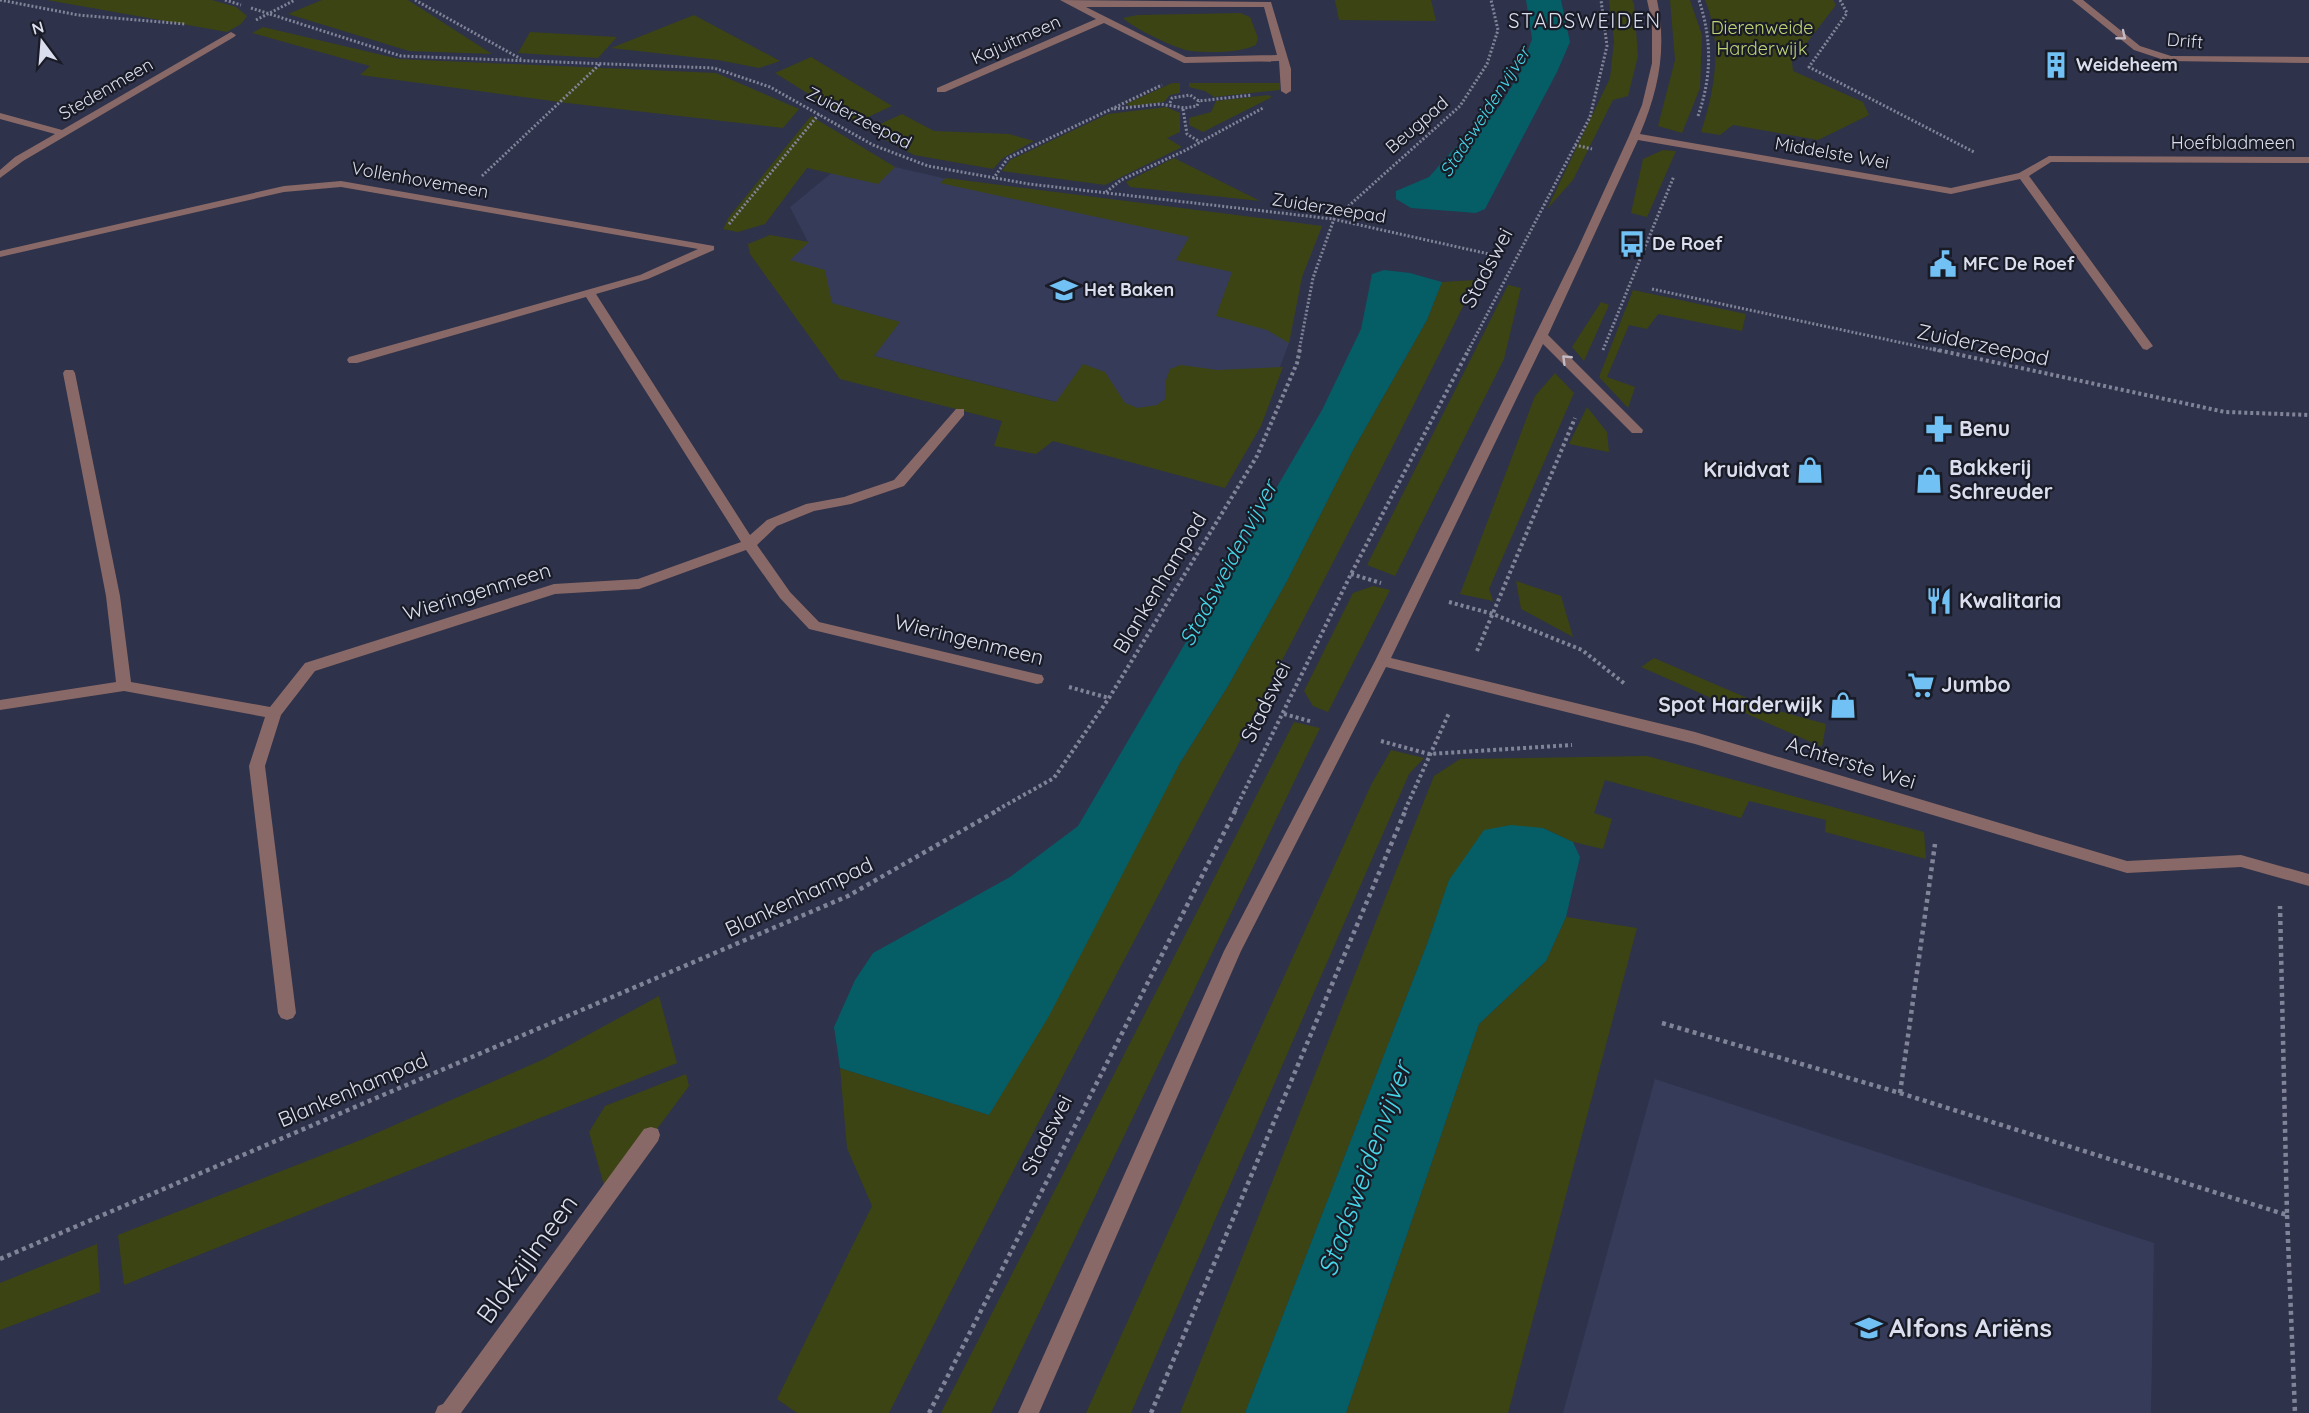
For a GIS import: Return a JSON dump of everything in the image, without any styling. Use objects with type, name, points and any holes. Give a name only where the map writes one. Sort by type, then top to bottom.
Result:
[{"type":"street","name":"Kajuitmeen","points":[[1065,0],[1184,60],[1282,58]]},
{"type":"street","points":[[1028,1413],[1233,951],[1382,661],[1584,248],[1634,136],[1647,105],[1657,63],[1658,33],[1652,0]]},
{"type":"street","name":"Drift","points":[[2076,0],[2137,48],[2170,59],[2309,60]]},
{"type":"street","name":"Kajuitmeen","points":[[1074,4],[1268,4],[1286,69],[1286,91]]},
{"type":"street","name":"Kajuitmeen","points":[[941,90],[1103,20]]},
{"type":"street","name":"Stedenmeen","points":[[0,175],[20,159],[231,35]]},
{"type":"street","points":[[0,116],[63,133]]},
{"type":"street","name":"Middelste Wei","points":[[1634,136],[1952,190],[2023,175],[2049,159],[2156,159]]},
{"type":"street","name":"Hoefbladmeen","points":[[2156,159],[2309,160]]},
{"type":"street","points":[[2023,175],[2147,346]]},
{"type":"street","name":"Vollenhovemeen","points":[[0,254],[284,189],[341,184],[710,248]]},
{"type":"street","points":[[353,360],[644,277],[710,248]]},
{"type":"street","points":[[589,293],[749,544]]},
{"type":"street","points":[[1541,335],[1637,430]]},
{"type":"street","points":[[69,373],[113,596],[124,686]]},
{"type":"street","name":"Wieringenmeen","points":[[287,1013],[257,766],[274,713],[310,667],[554,589],[639,584],[749,544],[772,523],[811,507],[846,501],[899,483],[960,412]]},
{"type":"street","name":"Wieringenmeen","points":[[749,544],[784,595],[814,626],[1037,679]]},
{"type":"street","name":"Achterste Wei","points":[[1382,661],[1695,738],[2127,867],[2241,861],[2309,879]]},
{"type":"street","points":[[0,705],[124,686],[274,713]]},
{"type":"street","name":"Blokzijlmeen","points":[[445,1413],[450,1411],[651,1135]]},
{"type":"path","points":[[0,0],[78,15],[186,24],[231,35],[295,0]]},
{"type":"path","name":"Zuiderzeepad","points":[[225,0],[401,56],[714,68],[760,81],[900,156],[925,165],[993,179],[1334,219],[1489,254]]},
{"type":"path","points":[[415,0],[522,59]]},
{"type":"path","name":"Beugpad","points":[[1334,219],[1460,106],[1487,64],[1498,30],[1491,0]]},
{"type":"path","name":"Stadswei","points":[[929,1413],[1284,714],[1351,574],[1590,117],[1607,46],[1601,0]]},
{"type":"path","points":[[1840,0],[1847,13],[1809,67],[1977,154]]},
{"type":"path","points":[[993,179],[1008,158],[1172,81],[1183,80],[1184,60]]},
{"type":"path","points":[[453,203],[600,64]]},
{"type":"path","points":[[1105,192],[1121,180],[1184,151],[1286,95],[1286,91],[1199,100],[1182,95],[1172,98],[1170,103]]},
{"type":"path","points":[[1110,110],[1170,103],[1183,109],[1194,108],[1199,100]]},
{"type":"path","points":[[1183,109],[1187,134],[1200,142]]},
{"type":"path","points":[[710,248],[819,114]]},
{"type":"path","name":"Blankenhampad","points":[[0,1259],[848,896],[1054,778],[1109,698],[1257,456],[1297,363],[1313,278],[1334,219]]},
{"type":"path","name":"Zuiderzeepad","points":[[1652,289],[2225,412],[2309,415]]},
{"type":"path","name":"Wieringenmeen","points":[[1037,679],[1109,698]]},
{"type":"path","points":[[1900,1093],[1940,812]]},
{"type":"path","points":[[2279,872],[2287,1215],[2295,1413]]},
{"type":"path","points":[[1662,1023],[1900,1093],[2287,1215]]},
{"type":"shaded area","name":"Het Baken","points":[[851,157],[881,160],[895,167],[947,179],[1322,226],[1302,277],[1289,343],[1250,445],[1057,402],[874,356],[899,322],[831,303],[789,260],[808,242],[790,207]]},
{"type":"shaded area","name":"Alfons Ariëns","points":[[1655,1079],[2154,1243],[2151,1413],[1563,1413]]},
{"type":"green space","points":[[47,0],[212,0],[236,7],[247,16],[241,24],[227,32]]},
{"type":"green space","points":[[322,0],[408,0],[492,54],[409,51],[288,14]]},
{"type":"green space","points":[[1335,0],[1431,0],[1436,21],[1339,20]]},
{"type":"green space","points":[[1609,0],[1632,0],[1634,4],[1638,56],[1628,96],[1613,100],[1573,180],[1547,209],[1610,78],[1614,41]]},
{"type":"green space","points":[[1670,0],[1690,0],[1702,35],[1700,88],[1682,133],[1658,126],[1675,60]]},
{"type":"green space","name":"Dierenweide Harderwijk","points":[[1705,0],[1833,0],[1836,5],[1792,62],[1793,71],[1863,102],[1869,115],[1818,140],[1733,125],[1720,135],[1701,132],[1710,99],[1715,66],[1714,33]]},
{"type":"green space","points":[[1240,13],[1250,17],[1258,38],[1256,45],[1225,52],[1185,50],[1145,32],[1123,18],[1138,15]]},
{"type":"green space","points":[[694,15],[780,61],[759,68],[718,60],[611,48]]},
{"type":"green space","points":[[263,27],[399,59],[716,73],[799,109],[783,128],[567,103],[360,75],[370,66],[252,33]]},
{"type":"green space","points":[[530,32],[617,37],[598,58],[518,53]]},
{"type":"green space","points":[[811,57],[892,106],[855,123],[775,73]]},
{"type":"green space","points":[[1172,83],[1180,83],[1180,93],[1170,95],[1164,102],[1130,106],[1126,104]]},
{"type":"green space","points":[[1189,83],[1280,83],[1280,90],[1214,97],[1205,91],[1189,87]]},
{"type":"green space","points":[[1268,95],[1272,97],[1203,132],[1189,125],[1189,118],[1211,112],[1216,101]]},
{"type":"green space","points":[[1166,107],[1180,113],[1180,132],[1167,138],[1182,147],[1105,185],[1002,171],[1010,160],[1108,114]]},
{"type":"green space","points":[[902,114],[934,131],[1009,134],[1034,141],[1003,158],[993,169],[914,155],[867,130]]},
{"type":"green space","points":[[811,116],[895,167],[878,184],[807,168],[765,224],[738,232],[723,229],[729,217]]},
{"type":"green space","points":[[1663,150],[1676,151],[1647,217],[1631,213],[1643,159]]},
{"type":"green space","points":[[1174,158],[1260,201],[1130,187],[1126,182]]},
{"type":"green space","points":[[946,178],[1322,226],[1302,277],[1289,343],[1267,330],[1216,316],[1232,272],[1176,260],[1189,237],[940,183]]},
{"type":"green space","points":[[770,235],[809,242],[790,260],[825,270],[832,303],[900,322],[874,356],[1056,402],[1083,364],[1105,372],[1125,403],[1138,408],[1157,405],[1165,399],[1166,380],[1170,369],[1181,365],[1217,370],[1283,367],[1261,426],[1225,488],[1053,441],[1036,454],[994,446],[1002,421],[840,379],[750,254],[748,244]]},
{"type":"green space","points":[[1476,280],[1332,565],[1035,1129],[889,1413],[797,1413],[777,1399],[872,1206],[847,1148],[840,1068],[989,1115],[1180,763],[1228,686],[1287,581],[1353,450],[1427,320],[1442,282]]},
{"type":"green space","points":[[1508,285],[1521,288],[1504,359],[1395,576],[1367,565]]},
{"type":"green space","points":[[1633,290],[1746,314],[1742,331],[1658,314],[1647,329],[1629,325],[1607,377],[1635,387],[1628,408],[1599,377]]},
{"type":"green space","points":[[1601,302],[1609,305],[1584,361],[1572,347]]},
{"type":"green space","points":[[1555,373],[1574,393],[1489,589],[1493,601],[1460,594],[1535,396]]},
{"type":"green space","points":[[1587,407],[1607,432],[1609,452],[1569,444]]},
{"type":"green space","points":[[1516,581],[1561,596],[1573,637],[1521,609]]},
{"type":"green space","points":[[1373,586],[1390,590],[1328,712],[1313,706],[1304,691],[1353,593]]},
{"type":"green space","points":[[1654,658],[1775,710],[1826,724],[1822,747],[1641,667]]},
{"type":"green space","points":[[1294,722],[1320,728],[991,1413],[941,1413]]},
{"type":"green space","points":[[1391,750],[1424,758],[1409,774],[1131,1413],[1086,1413],[1371,785]]},
{"type":"green space","points":[[1647,756],[1924,832],[1926,859],[1825,832],[1826,820],[1749,801],[1741,818],[1605,780],[1594,813],[1612,819],[1603,849],[1573,842],[1543,828],[1449,881],[1427,944],[1245,1413],[1180,1413],[1434,776],[1460,759]]},
{"type":"green space","points":[[1566,917],[1637,928],[1508,1413],[1346,1413],[1479,1024],[1546,961]]},
{"type":"green space","points":[[659,996],[677,1063],[124,1285],[118,1235],[363,1139],[544,1059]]},
{"type":"green space","points":[[686,1074],[689,1086],[607,1196],[589,1132],[605,1106]]},
{"type":"green space","points":[[97,1244],[100,1292],[0,1330],[0,1283]]},
{"type":"water","points":[[1526,0],[1561,0],[1570,42],[1557,72],[1485,209],[1476,213],[1411,208],[1396,199],[1396,191],[1429,177],[1451,152],[1499,107],[1519,74],[1532,39]]},
{"type":"water","points":[[1384,270],[1410,273],[1442,282],[1427,320],[1353,450],[1287,581],[1228,686],[1180,763],[1049,1016],[989,1115],[840,1068],[834,1027],[855,980],[873,953],[1010,877],[1078,826],[1322,410],[1361,329],[1372,274]]},
{"type":"water","name":"Stadsweidenvijver","points":[[1511,825],[1543,828],[1573,842],[1580,857],[1566,917],[1546,961],[1479,1024],[1346,1413],[1245,1413],[1427,944],[1449,880],[1484,830]]},
{"type":"place","name":"Weideheem","points":[[2056,65]]},
{"type":"place","name":"De Roef","points":[[1632,244]]},
{"type":"place","name":"MFC De Roef","points":[[1943,264]]},
{"type":"place","name":"Het Baken","points":[[1064,290]]},
{"type":"place","name":"Benu","points":[[1939,429]]},
{"type":"place","name":"Kruidvat","points":[[1810,470]]},
{"type":"place","name":"Bakkerij Schreuder","points":[[1929,480]]},
{"type":"place","name":"Kwalitaria","points":[[1939,601]]},
{"type":"place","name":"Jumbo","points":[[1921,685]]},
{"type":"place","name":"Spot Harderwijk","points":[[1843,705]]},
{"type":"place","name":"Alfons Ariëns","points":[[1869,1328]]},
{"type":"district","name":"STADSWEIDEN","points":[[1585,21]]}]
